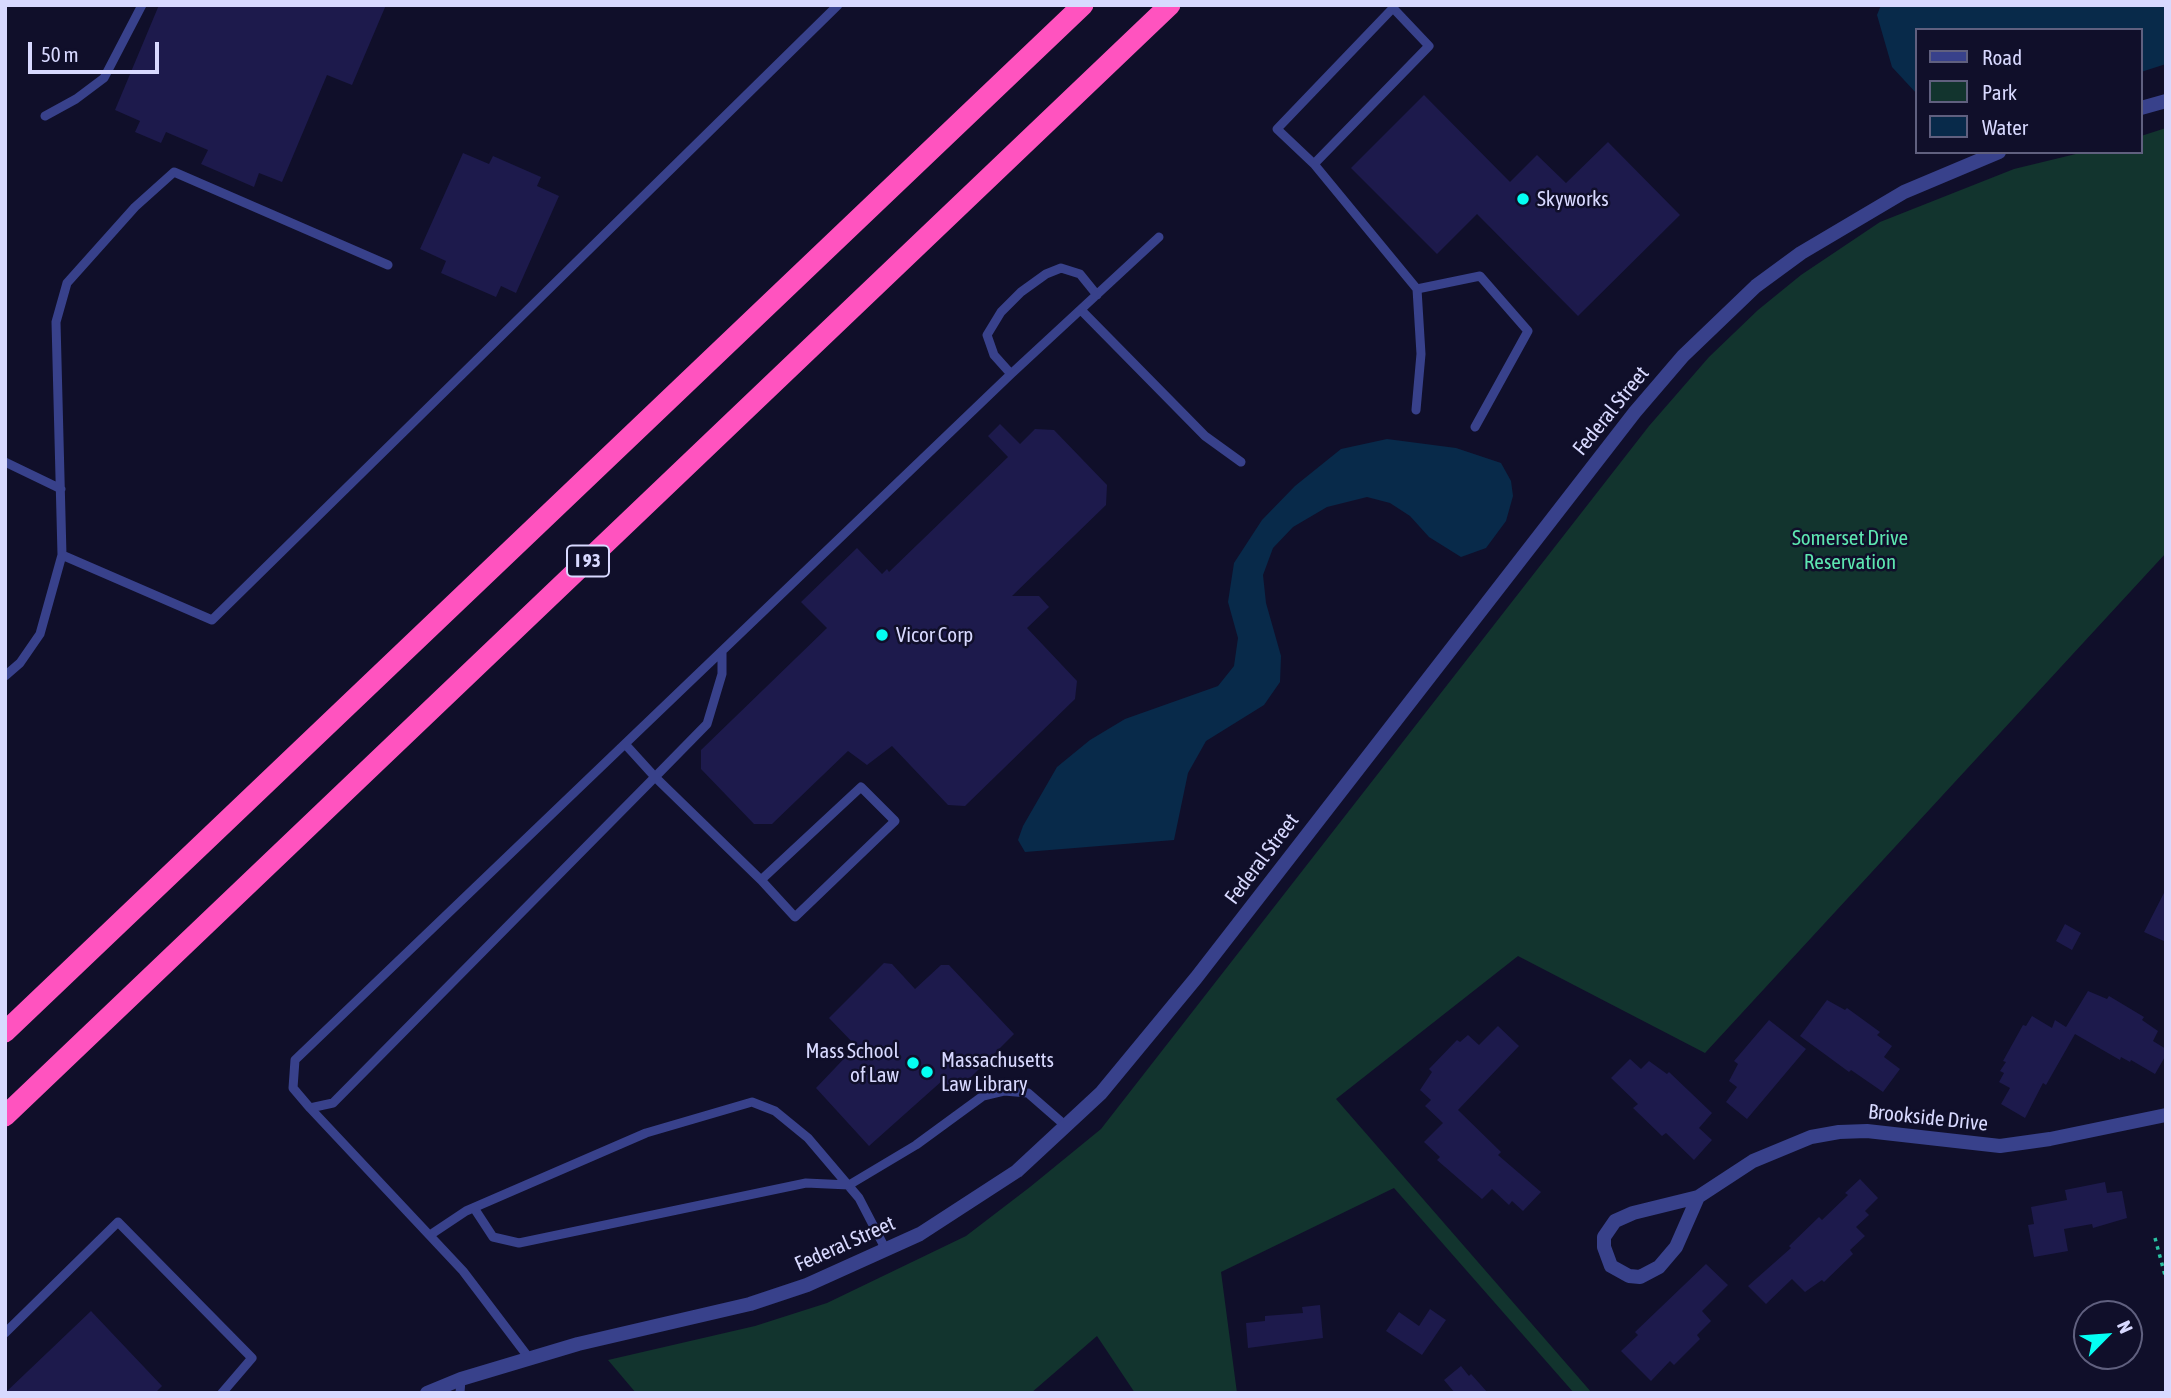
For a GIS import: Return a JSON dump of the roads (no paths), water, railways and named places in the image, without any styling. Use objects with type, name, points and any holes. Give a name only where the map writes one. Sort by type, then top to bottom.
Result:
[{"type":"highway","points":[[5,1032],[1083,5]]},
{"type":"highway","name":"I 93","points":[[5,1115],[1170,5]]},
{"type":"street","points":[[2143,107],[2166,101]]},
{"type":"street","name":"Federal Street","points":[[427,1393],[461,1386],[529,1358],[750,1304],[807,1285],[886,1250],[967,1206],[1017,1171],[1101,1093],[1196,978],[1635,412],[1683,356],[1756,286],[1801,253],[1904,192],[1993,154]]},
{"type":"street","name":"Brookside Drive","points":[[1698,1197],[1676,1247],[1659,1267],[1640,1277],[1629,1276],[1611,1266],[1604,1247],[1604,1237],[1615,1221],[1633,1213],[1698,1197],[1768,1153],[1824,1134],[1867,1131],[2000,1146],[2038,1142],[2166,1115]]},
{"type":"lane","points":[[45,116],[76,99],[104,78],[142,5]]},
{"type":"lane","points":[[62,555],[212,620],[838,5]]},
{"type":"lane","points":[[1314,163],[1429,46],[1393,8],[1277,129],[1314,163],[1417,289],[1421,355],[1416,410]]},
{"type":"lane","points":[[5,676],[20,663],[40,634],[62,555],[56,331],[67,283],[135,207],[174,172],[388,265]]},
{"type":"lane","points":[[529,1358],[463,1271],[293,1088],[295,1060],[1011,374],[1160,237]]},
{"type":"lane","points":[[1011,374],[994,355],[987,335],[1001,312],[1021,292],[1046,274],[1061,268],[1080,274],[1097,295]]},
{"type":"lane","points":[[1417,289],[1480,276],[1528,331],[1475,426]]},
{"type":"lane","points":[[1081,310],[1205,436],[1241,462]]},
{"type":"lane","points":[[5,462],[61,489]]},
{"type":"lane","points":[[310,1108],[333,1103],[707,724],[722,674],[722,651]]},
{"type":"lane","points":[[625,744],[795,917],[895,821],[861,787],[761,880]]},
{"type":"lane","points":[[474,1208],[493,1237],[519,1243],[806,1184],[849,1185],[916,1145],[983,1096],[1004,1091],[1028,1093],[1067,1127]]},
{"type":"lane","points":[[429,1235],[474,1208],[646,1133],[752,1102],[775,1111],[808,1138],[859,1198],[886,1250]]},
{"type":"lane","points":[[5,1333],[118,1222],[252,1358],[222,1393]]},
{"type":"water","points":[[1881,5],[2166,5],[2166,64],[2143,71],[2143,28],[1916,28],[1916,93],[1892,67],[1877,15]]},
{"type":"water","points":[[1387,439],[1456,448],[1501,463],[1511,481],[1513,496],[1506,521],[1486,548],[1461,557],[1429,537],[1410,516],[1390,503],[1367,497],[1327,507],[1293,527],[1273,548],[1263,575],[1266,603],[1281,656],[1280,682],[1264,705],[1206,741],[1188,773],[1174,840],[1025,852],[1018,840],[1023,826],[1057,767],[1090,740],[1125,719],[1218,686],[1234,666],[1238,638],[1228,602],[1234,563],[1262,520],[1295,486],[1341,449]]},
{"type":"place","name":"Skyworks","points":[[1523,199]]},
{"type":"place","name":"Vicor Corp","points":[[882,635]]},
{"type":"place","name":"Mass School of Law","points":[[913,1063]]},
{"type":"place","name":"Massachusetts Law Library","points":[[927,1072]]},
{"type":"park label","name":"Somerset Drive Reservation","points":[[1850,550]]}]
